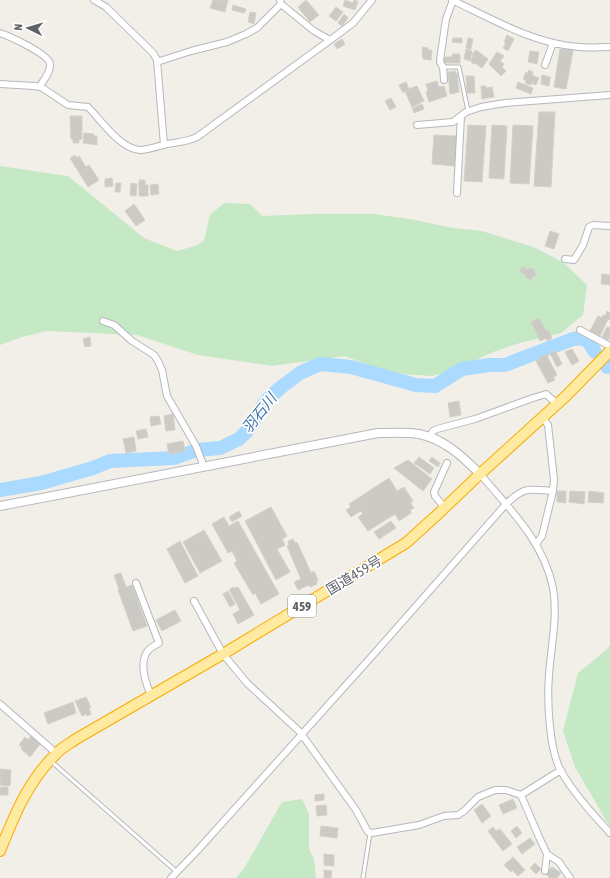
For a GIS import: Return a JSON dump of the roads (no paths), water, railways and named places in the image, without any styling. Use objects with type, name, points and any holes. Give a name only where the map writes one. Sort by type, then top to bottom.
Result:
[{"type":"highway","name":"国道459号","points":[[0,851],[13,818],[27,791],[35,778],[53,757],[76,739],[223,654],[406,543],[557,404],[610,351]]},
{"type":"street","points":[[94,0],[106,7],[153,53],[157,62],[164,145]]},
{"type":"street","points":[[0,84],[39,87],[68,106],[88,107],[114,135],[127,146],[140,150],[189,141],[197,137],[269,86],[330,40],[353,22],[372,0]]},
{"type":"street","points":[[444,80],[443,68],[440,62],[446,19],[452,0],[524,34],[553,43],[578,47],[610,47]]},
{"type":"street","points":[[157,62],[191,51],[227,42],[246,34],[257,28],[280,2],[314,31],[330,40]]},
{"type":"street","points":[[0,33],[12,37],[49,60],[49,70],[39,87]]},
{"type":"street","points":[[545,65],[553,43]]},
{"type":"street","points":[[417,125],[444,124],[453,122],[468,111],[481,107],[506,103],[610,95]]},
{"type":"street","points":[[458,193],[461,116]]},
{"type":"street","points":[[565,259],[574,260],[583,245],[589,227],[593,225],[610,226]]},
{"type":"street","points":[[103,321],[114,325],[132,341],[154,355],[162,370],[167,396],[196,446],[204,467]]},
{"type":"street","points":[[580,330],[610,346]]},
{"type":"street","points":[[429,438],[433,431],[475,419],[546,394],[557,404]]},
{"type":"street","points":[[537,543],[542,536],[553,491],[554,479],[548,425],[542,417]]},
{"type":"street","points":[[0,506],[378,433],[418,434],[439,441],[460,454],[480,474],[537,543],[552,587],[554,604],[554,633],[549,677],[549,705],[552,739],[561,770],[594,816],[610,833]]},
{"type":"street","points":[[445,508],[435,496],[434,492],[447,463]]},
{"type":"street","points":[[171,878],[302,735],[506,504],[522,490],[530,489],[553,491]]},
{"type":"street","points":[[136,583],[160,643],[151,648],[144,658],[146,684],[151,695]]},
{"type":"street","points":[[194,601],[223,654],[248,683],[302,735],[356,810],[370,833],[419,825],[444,816],[458,815],[478,797],[495,790],[506,790],[521,796],[547,854],[559,862],[570,878]]},
{"type":"street","points":[[1,706],[53,757]]},
{"type":"street","points":[[521,796],[561,770]]},
{"type":"street","points":[[545,871],[547,854]]},
{"type":"lane","points":[[443,68],[459,67],[468,111]]},
{"type":"lane","points":[[53,757],[177,872]]},
{"type":"lane","points":[[363,878],[370,833]]},
{"type":"waterway","name":"羽石川","points":[[0,490],[41,483],[93,468],[110,461],[174,458],[197,450],[220,448],[239,439],[247,431],[266,401],[280,388],[300,373],[320,364],[351,367],[416,385],[435,386],[462,369],[489,365],[505,365],[573,339],[584,339],[591,345],[595,352]]}]
